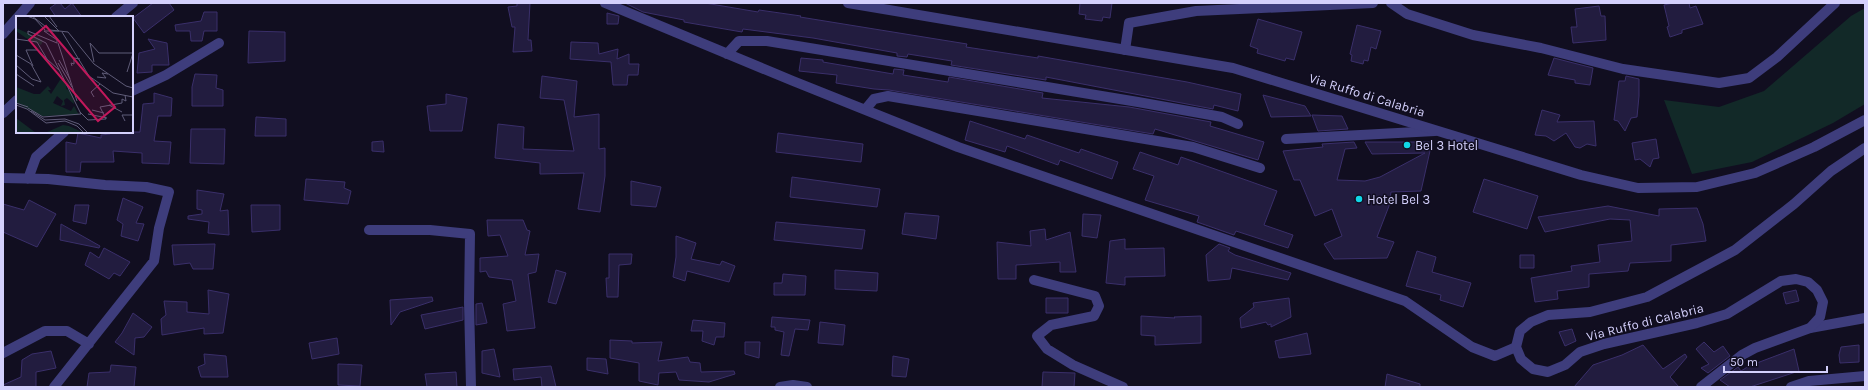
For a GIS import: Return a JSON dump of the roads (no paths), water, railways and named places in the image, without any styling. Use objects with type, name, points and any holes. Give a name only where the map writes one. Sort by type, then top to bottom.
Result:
[{"type":"street","points":[[18,16],[30,3]]},
{"type":"street","points":[[117,16],[133,3]]},
{"type":"street","points":[[605,3],[864,110],[958,147],[1405,301],[1472,347],[1495,356],[1516,347]]},
{"type":"street","name":"Via Ruffo di Calabria","points":[[848,3],[1233,68],[1581,175],[1638,188],[1697,187],[1754,173],[1814,147],[1865,120]]},
{"type":"street","points":[[1125,50],[1129,23],[1196,11],[1373,3]]},
{"type":"street","points":[[1391,3],[1407,14],[1473,35],[1541,48],[1623,69],[1719,83],[1749,78],[1777,57],[1835,3]]},
{"type":"street","points":[[3,34],[16,18]]},
{"type":"street","points":[[727,54],[739,41],[767,41],[1138,102],[1222,117],[1238,124]]},
{"type":"street","points":[[133,91],[166,75],[219,42]]},
{"type":"street","points":[[864,110],[874,99],[888,96],[1193,147],[1260,168]]},
{"type":"street","points":[[3,112],[16,101]]},
{"type":"street","points":[[1286,139],[1437,130]]},
{"type":"street","points":[[28,179],[36,156],[63,133]]},
{"type":"street","name":"Via Ruffo di Calabria","points":[[1810,328],[1820,317],[1823,302],[1817,290],[1808,282],[1796,279],[1781,281],[1727,314],[1696,323],[1604,344],[1580,352],[1564,365],[1548,372],[1533,370],[1521,359],[1516,347],[1520,331],[1531,322],[1548,315],[1590,312],[1648,297],[1735,250],[1794,204],[1831,171],[1865,148]]},
{"type":"street","points":[[3,178],[146,186],[169,192],[159,228],[154,261],[54,387]]},
{"type":"street","points":[[369,230],[430,230],[470,234],[469,302],[471,387]]},
{"type":"street","points":[[1034,280],[1095,296],[1099,306],[1094,316],[1051,325],[1037,336],[1047,349],[1074,365],[1123,387]]},
{"type":"street","points":[[1702,387],[1742,355],[1755,348],[1810,328],[1865,318]]},
{"type":"street","points":[[3,353],[45,331],[67,331],[89,344]]},
{"type":"street","points":[[1791,387],[1809,381],[1865,376]]},
{"type":"street","points":[[780,387],[793,385],[807,387]]},
{"type":"place","name":"Bel 3 Hotel","points":[[1407,145]]},
{"type":"place","name":"Hotel Bel 3","points":[[1359,199]]}]
